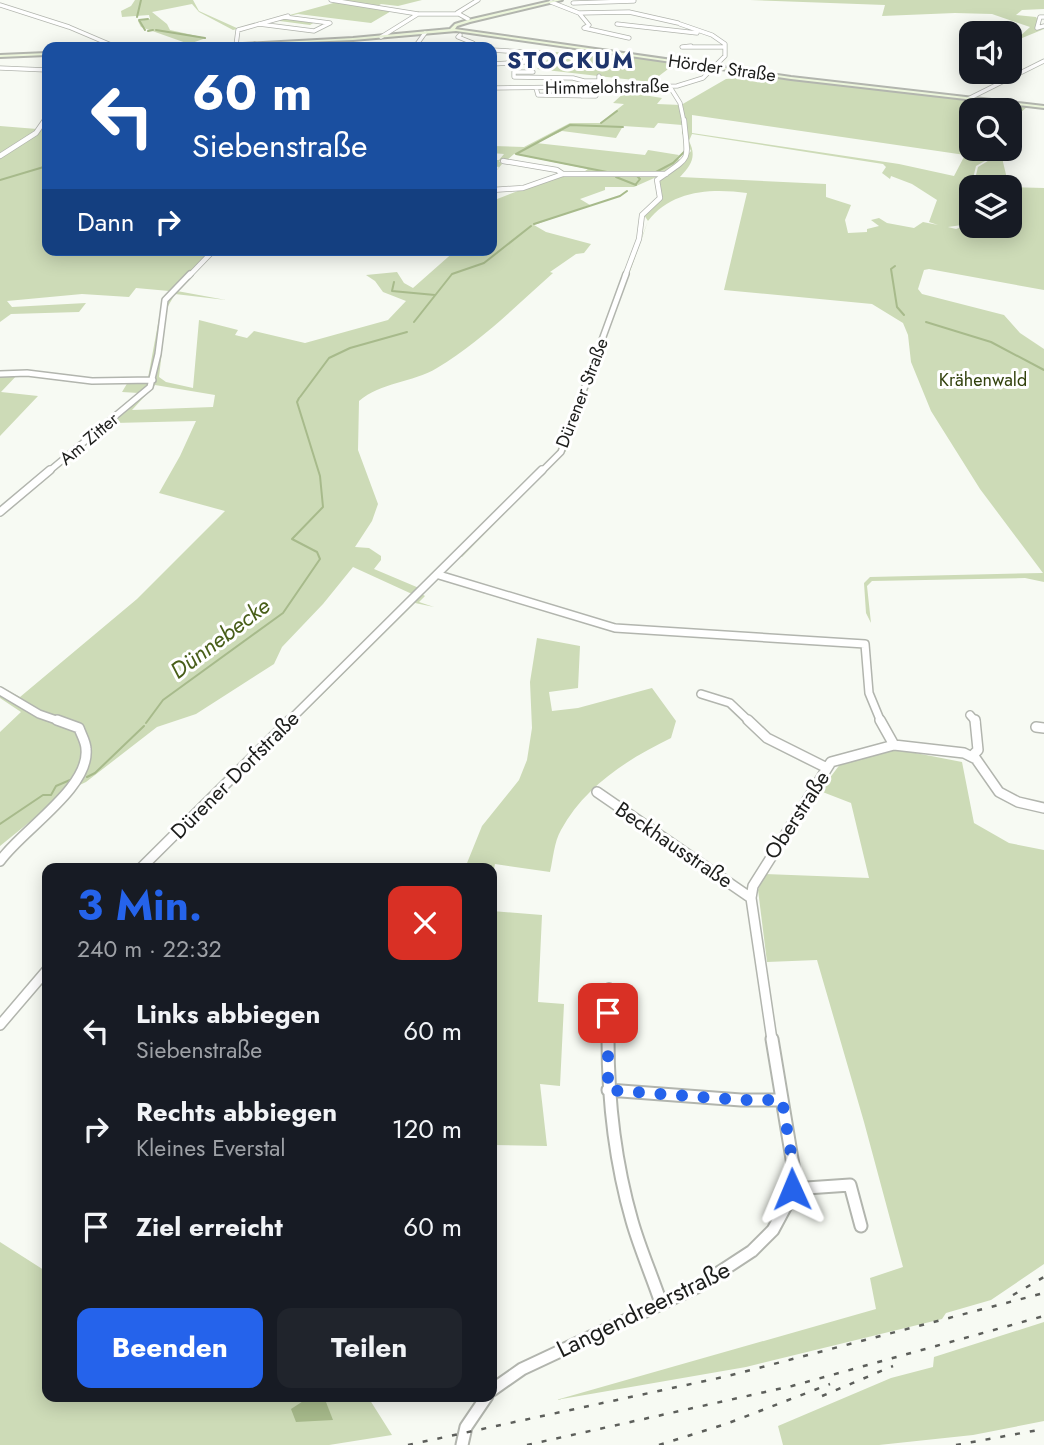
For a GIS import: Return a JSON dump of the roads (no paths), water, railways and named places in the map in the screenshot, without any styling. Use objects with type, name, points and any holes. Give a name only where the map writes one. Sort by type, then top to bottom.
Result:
[{"type":"main road","points":[[450,30],[454,24],[470,19],[549,2],[560,3]]},
{"type":"main road","name":"Hörder Straße","points":[[297,42],[450,30],[715,67],[974,98]]},
{"type":"main road","points":[[0,56],[42,54]]},
{"type":"main road","name":"Hörder Straße","points":[[1022,105],[1044,107]]},
{"type":"street","points":[[331,0],[418,14],[459,14],[470,19]]},
{"type":"street","points":[[459,14],[478,0]]},
{"type":"street","points":[[573,3],[634,1]]},
{"type":"street","points":[[604,2],[610,10]]},
{"type":"street","points":[[560,3],[579,13],[589,25],[584,28],[629,37]]},
{"type":"street","points":[[0,5],[69,27],[104,42]]},
{"type":"street","points":[[579,13],[610,10],[650,14],[706,33],[725,44],[725,56],[715,67]]},
{"type":"street","points":[[236,42],[238,30],[296,14]]},
{"type":"street","points":[[381,37],[418,14]]},
{"type":"street","points":[[259,24],[315,31],[330,23],[284,17]]},
{"type":"street","points":[[1044,17],[1040,17],[1037,28],[1044,26]]},
{"type":"street","points":[[617,24],[646,29],[698,31]]},
{"type":"street","points":[[614,33],[623,26]]},
{"type":"street","points":[[297,42],[298,34],[305,30]]},
{"type":"street","points":[[418,42],[425,33]]},
{"type":"street","points":[[460,34],[458,37],[465,42]]},
{"type":"street","points":[[691,46],[723,47]]},
{"type":"street","points":[[497,50],[540,53]]},
{"type":"street","points":[[497,64],[525,62],[524,53]]},
{"type":"street","points":[[974,98],[1044,61]]},
{"type":"street","name":"Himmelohstraße","points":[[497,88],[670,87],[700,80],[715,67]]},
{"type":"street","points":[[0,68],[42,70]]},
{"type":"street","points":[[513,88],[514,72],[533,72]]},
{"type":"street","points":[[508,75],[599,80]]},
{"type":"street","points":[[582,96],[586,89],[584,80]]},
{"type":"street","name":"Dürener Straße","points":[[329,682],[549,466],[566,442],[639,239],[642,215],[660,198],[656,181],[690,153],[684,141],[683,106],[670,87]]},
{"type":"street","points":[[537,88],[538,95],[596,96]]},
{"type":"street","points":[[0,156],[36,133],[42,124]]},
{"type":"street","points":[[502,161],[557,170],[563,174]]},
{"type":"street","points":[[497,190],[523,188],[563,174],[666,174]]},
{"type":"street","points":[[0,374],[27,373],[92,381],[153,380],[165,300],[208,256]]},
{"type":"street","name":"Am Zitter","points":[[0,512],[146,392],[153,380]]},
{"type":"street","points":[[439,575],[607,626],[865,644],[869,699],[894,745]]},
{"type":"street","name":"Dürener Dorfstraße","points":[[146,863],[329,682]]},
{"type":"street","points":[[0,691],[39,714],[79,728],[87,749],[76,786],[18,836],[0,861]]},
{"type":"street","points":[[701,694],[730,702],[767,738],[827,768]]},
{"type":"street","points":[[970,715],[976,722],[978,750],[972,756],[999,792],[1018,802],[1044,808]]},
{"type":"street","name":"Oberstraße","points":[[751,898],[758,876],[827,768],[838,759],[894,745],[972,756]]},
{"type":"street","name":"Beckhausstraße","points":[[597,792],[751,898]]},
{"type":"street","name":"Langendreerstraße","points":[[497,1386],[558,1351],[717,1276],[748,1255],[774,1230],[784,1214],[792,1189],[794,1171],[751,898]]},
{"type":"street","points":[[0,1025],[42,976]]},
{"type":"street","points":[[609,988],[608,1090],[617,1158],[632,1222],[661,1303]]},
{"type":"street","points":[[608,1090],[741,1100],[782,1100]]},
{"type":"street","points":[[792,1189],[850,1185],[861,1226]]},
{"type":"street","points":[[462,1445],[466,1427],[483,1402]]},
{"type":"waterway","points":[[137,17],[141,0]]},
{"type":"waterway","points":[[145,30],[139,20],[148,19]]},
{"type":"waterway","points":[[148,31],[153,30]]},
{"type":"waterway","points":[[156,30],[205,38]]},
{"type":"waterway","points":[[601,123],[617,111]]},
{"type":"waterway","points":[[607,172],[516,154],[570,125],[623,127]]},
{"type":"waterway","points":[[656,172],[673,163],[685,151]]},
{"type":"waterway","points":[[0,180],[42,167]]},
{"type":"waterway","points":[[636,184],[640,179],[637,176]]},
{"type":"waterway","points":[[616,177],[636,185]]},
{"type":"waterway","points":[[534,224],[620,196],[627,191]]},
{"type":"waterway","points":[[497,253],[531,226]]},
{"type":"waterway","points":[[414,322],[452,274],[484,263],[493,256]]},
{"type":"waterway","points":[[895,266],[891,269],[897,307],[904,315]]},
{"type":"waterway","points":[[394,282],[392,291],[435,295]]},
{"type":"waterway","points":[[926,322],[991,342],[1044,370]]},
{"type":"waterway","name":"Dünnebecke","points":[[300,397],[329,358],[350,348],[407,332]]},
{"type":"waterway","name":"Dünnebecke","points":[[146,723],[163,700],[283,613],[320,559],[317,552],[292,539],[323,507],[320,476],[297,402],[299,398]]},
{"type":"waterway","name":"Dünnebecke","points":[[87,777],[95,773],[144,726]]},
{"type":"waterway","name":"Dünnebecke","points":[[0,824],[43,795],[51,795],[56,786],[70,780]]},
{"type":"railway","points":[[1013,1295],[1044,1277]]},
{"type":"railway","points":[[408,1445],[728,1376],[1044,1293]]},
{"type":"railway","points":[[527,1445],[792,1386],[1044,1316]]},
{"type":"railway","points":[[822,1396],[893,1366]]},
{"type":"railway","points":[[659,1445],[726,1424],[830,1384]]},
{"type":"railway","points":[[956,1445],[1044,1429]]},
{"type":"district","name":"STOCKUM","points":[[571,60]]},
{"type":"park label","name":"Krähenwald","points":[[983,380]]}]
